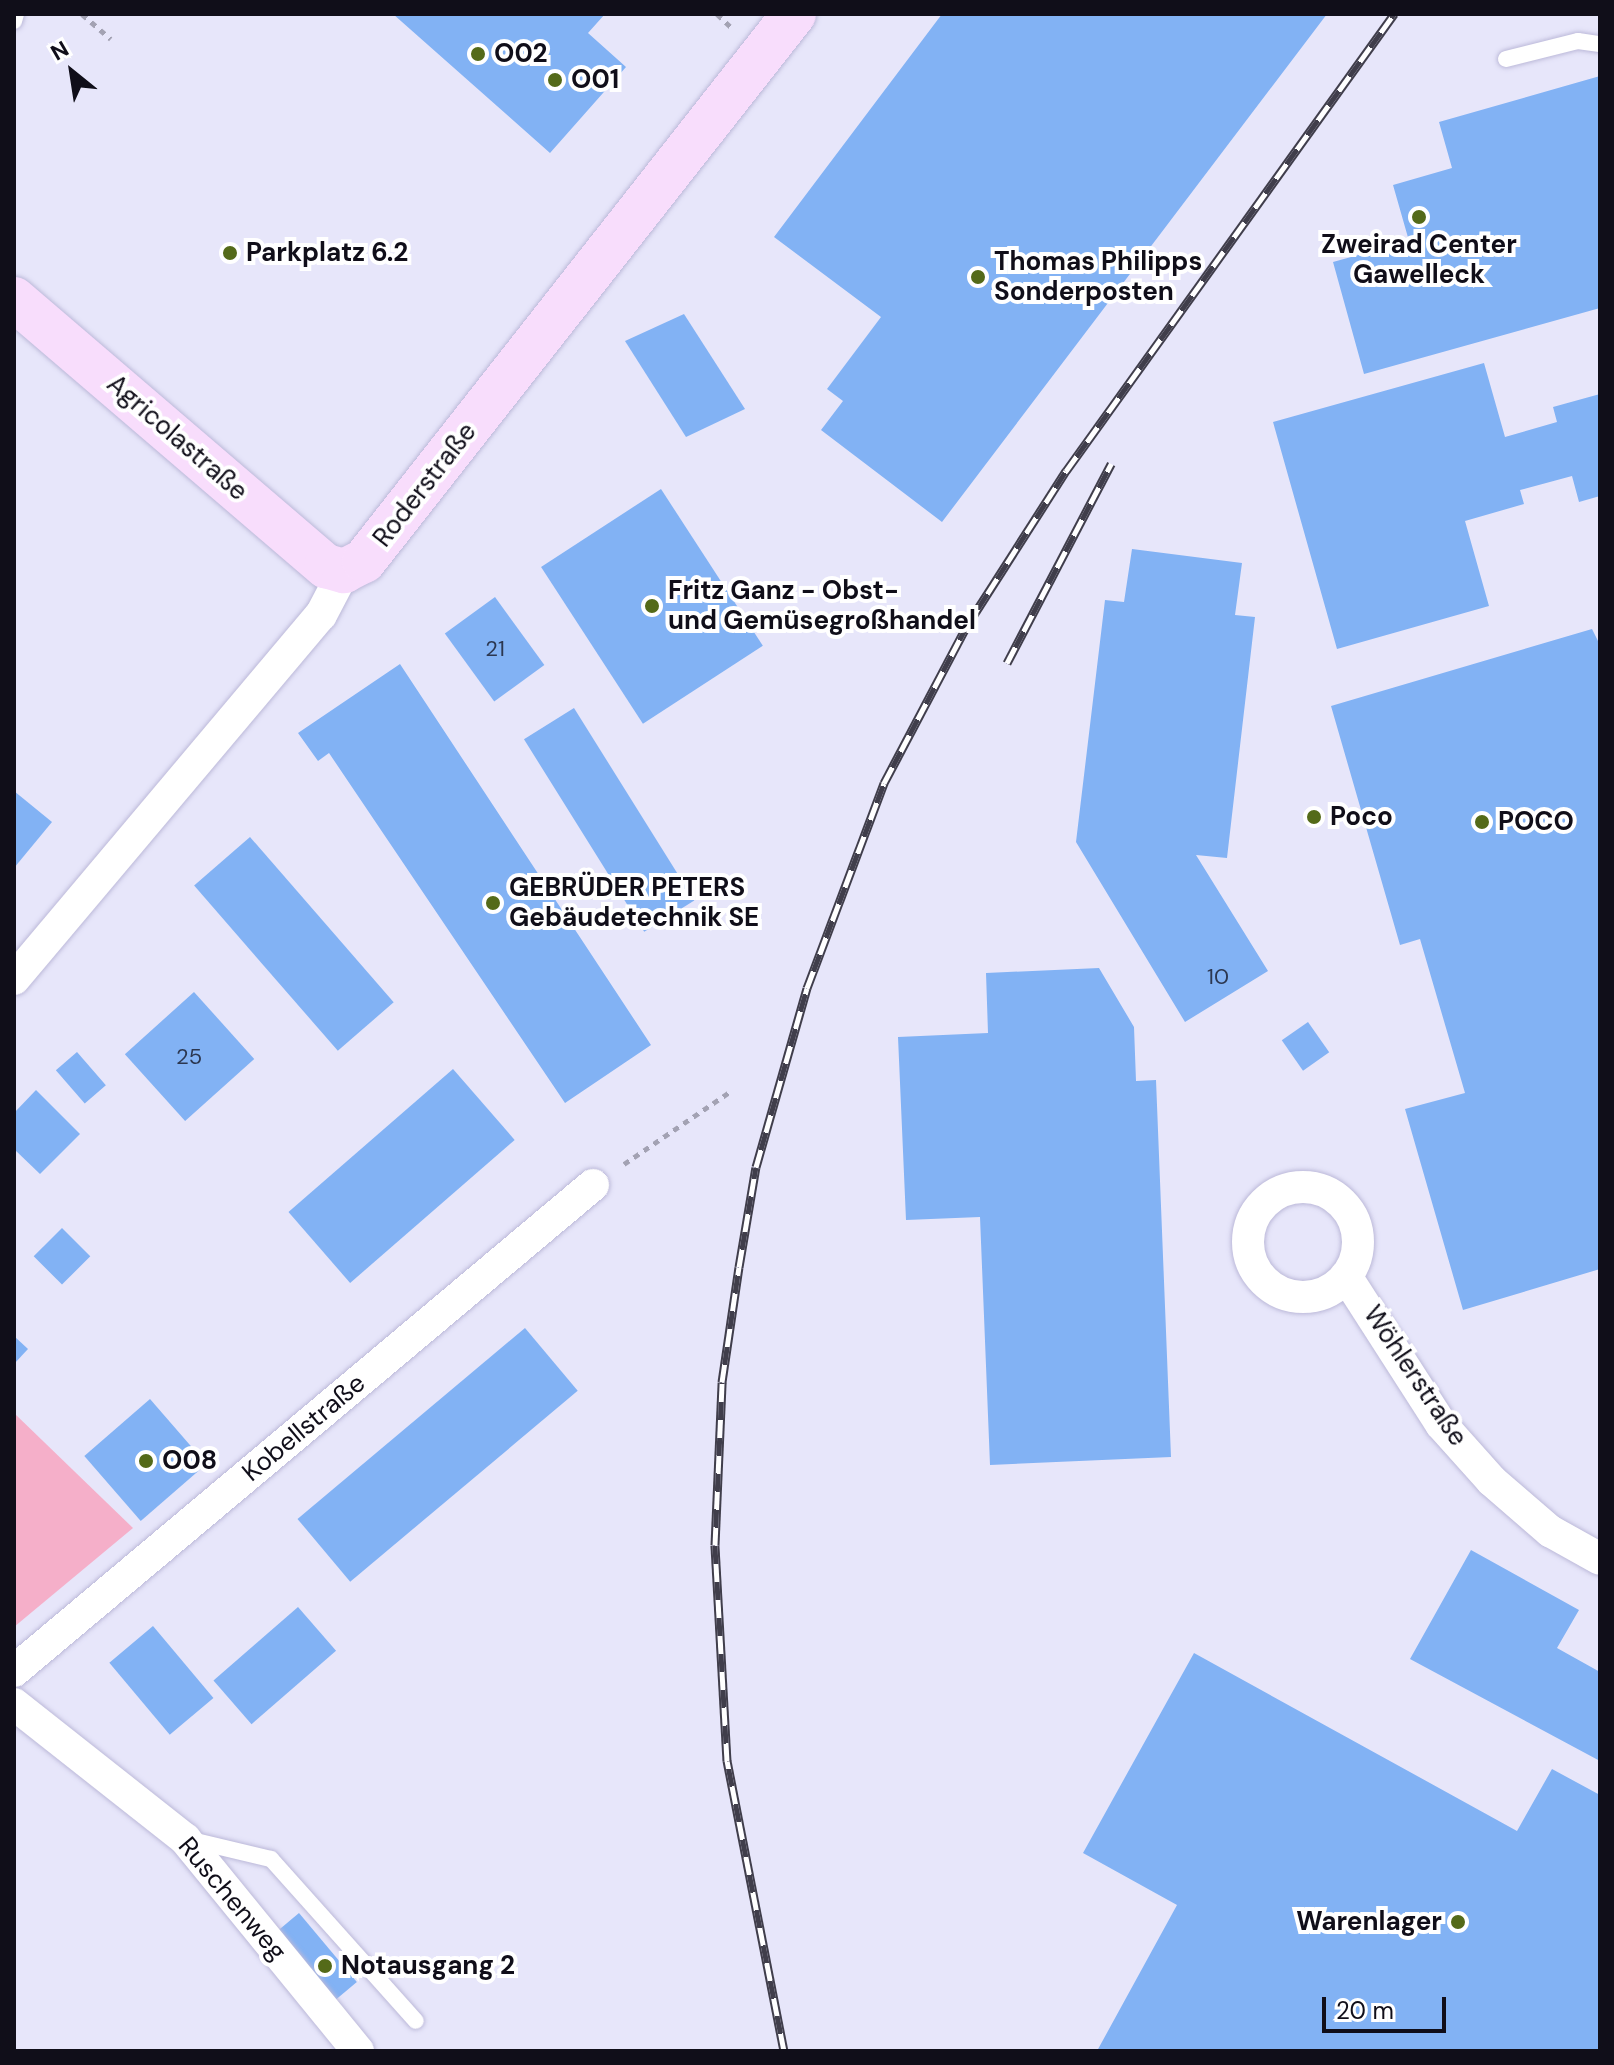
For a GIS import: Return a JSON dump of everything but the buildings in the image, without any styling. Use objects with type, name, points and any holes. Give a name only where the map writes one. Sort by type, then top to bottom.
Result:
[{"type":"street","name":"Roderstraße","points":[[14,979],[321,615],[344,571],[364,561],[794,14]]},
{"type":"street","name":"Agricolastraße","points":[[14,299],[326,566],[344,571]]},
{"type":"street","name":"Kobellstraße","points":[[14,1671],[593,1185]]},
{"type":"street","name":"Wöhlerstraße","points":[[1346,1276],[1441,1424],[1492,1481],[1550,1531],[1600,1559]]},
{"type":"street","name":"Ruschenweg","points":[[14,1704],[185,1839],[358,2051]]},
{"type":"lane","points":[[14,21],[16,14]]},
{"type":"lane","points":[[1506,59],[1578,41],[1600,44]]},
{"type":"lane","points":[[185,1839],[271,1859],[416,2021]]},
{"type":"path","points":[[82,14],[111,39]]},
{"type":"path","points":[[593,1185],[731,1091]]},
{"type":"shaded area","points":[[14,1413],[133,1528],[14,1627]]},
{"type":"railway","points":[[784,2051],[727,1761],[715,1545],[722,1382],[739,1267],[756,1167],[807,988],[884,783],[968,624],[1066,471],[1394,14]]},
{"type":"railway","points":[[1007,663],[1111,464]]},
{"type":"place","name":"O02","points":[[478,54]]},
{"type":"place","name":"O01","points":[[555,80]]},
{"type":"place","name":"Zweirad Center Gawelleck","points":[[1419,217]]},
{"type":"place","name":"Parkplatz 6.2","points":[[230,253]]},
{"type":"place","name":"Thomas Philipps Sonderposten","points":[[978,277]]},
{"type":"place","name":"Fritz Ganz - Obst- und Gemüsegroßhandel","points":[[652,606]]},
{"type":"place","name":"Poco","points":[[1314,817]]},
{"type":"place","name":"POCO","points":[[1482,822]]},
{"type":"place","name":"GEBRÜDER PETERS Gebäudetechnik SE","points":[[493,903]]},
{"type":"place","name":"O08","points":[[146,1461]]},
{"type":"place","name":"Warenlager","points":[[1458,1922]]},
{"type":"place","name":"Notausgang 2","points":[[325,1966]]}]
